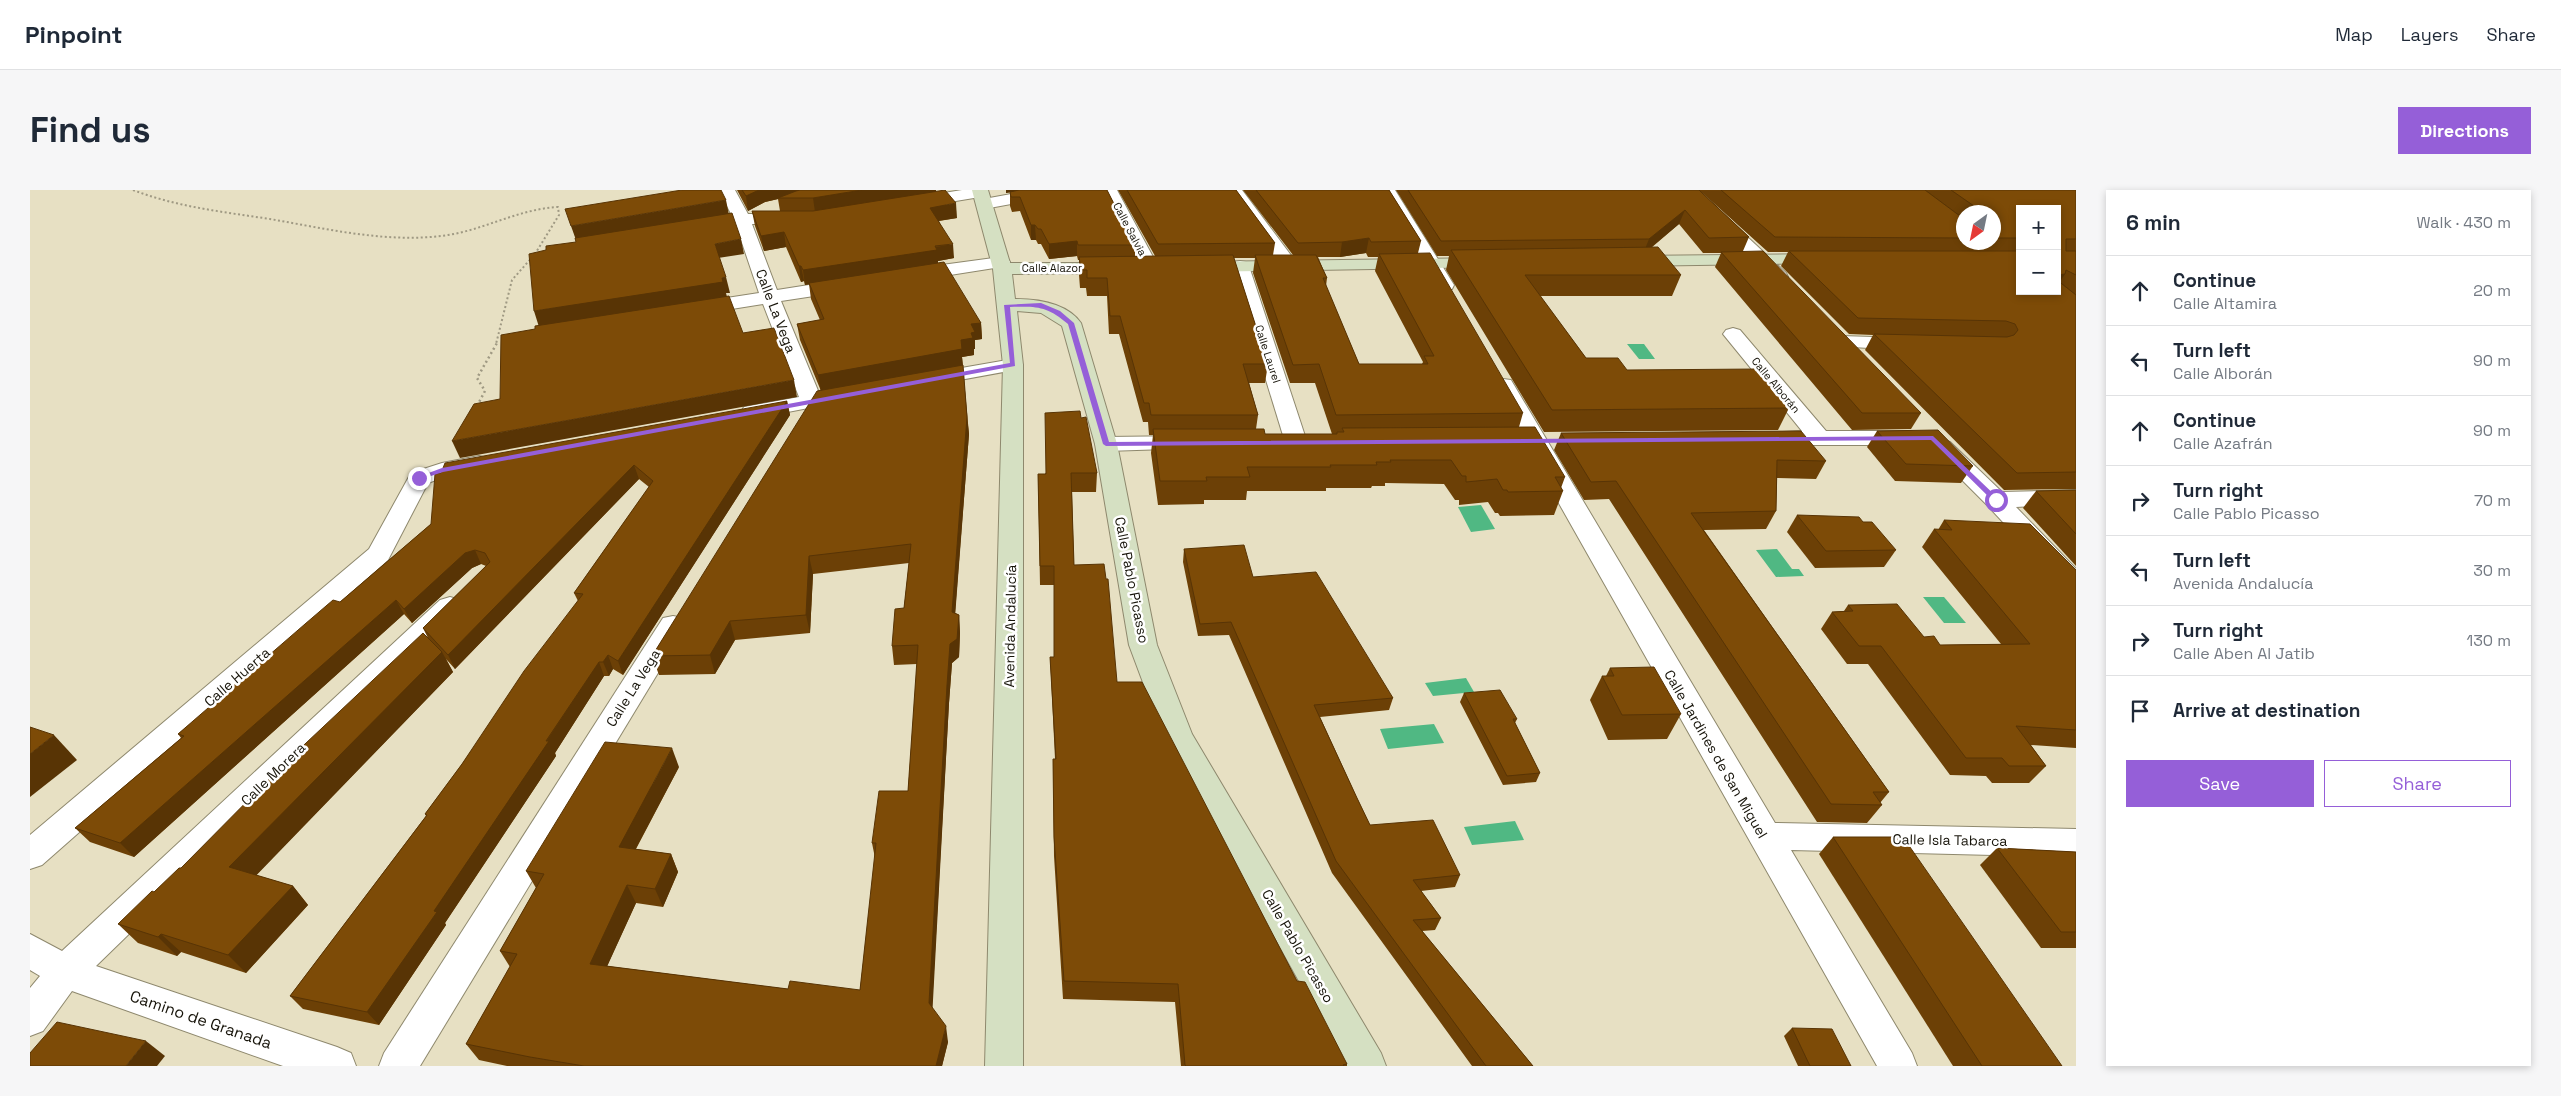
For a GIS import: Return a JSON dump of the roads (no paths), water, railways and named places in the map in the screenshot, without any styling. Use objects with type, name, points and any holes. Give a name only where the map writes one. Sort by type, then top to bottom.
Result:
[{"type":"street","name":"Calle La Vega","points":[[727,190],[742,219],[770,297],[812,401]]},
{"type":"street","points":[[893,206],[981,195],[1059,190]]},
{"type":"street","name":"Calle Salvia","points":[[1109,190],[1150,268]]},
{"type":"street","points":[[1234,190],[1290,266]]},
{"type":"street","points":[[1387,190],[1452,298]]},
{"type":"street","points":[[1688,190],[1762,259],[1795,294]]},
{"type":"street","name":"Avenida Andalucía","points":[[981,195],[1001,265],[1013,364],[1004,1066]]},
{"type":"street","points":[[742,219],[786,202]]},
{"type":"street","points":[[676,230],[742,219],[806,219]]},
{"type":"street","points":[[1612,261],[1839,259]]},
{"type":"street","name":"Calle Alazor","points":[[1001,265],[1150,268],[1503,263]]},
{"type":"street","points":[[895,278],[1001,265]]},
{"type":"street","name":"Calle Laurel","points":[[1240,266],[1296,442]]},
{"type":"street","points":[[673,313],[866,282]]},
{"type":"street","name":"Calle Pablo Picasso","points":[[1007,305],[1041,305],[1058,312],[1071,323],[1106,444],[1143,645],[1178,736],[1367,1066]]},
{"type":"street","name":"Calle Alborán","points":[[1733,334],[1819,437]]},
{"type":"street","points":[[1861,363],[1835,335],[1928,344]]},
{"type":"street","points":[[908,383],[1013,364]]},
{"type":"street","name":"Calle Jardines de San Miguel","points":[[1491,365],[1538,440],[1764,836],[1898,1066]]},
{"type":"street","points":[[734,415],[870,390]]},
{"type":"street","points":[[791,434],[812,401]]},
{"type":"street","points":[[1913,418],[1996,500],[2076,585]]},
{"type":"street","points":[[1750,438],[1933,438]]},
{"type":"street","points":[[1106,444],[1216,443]]},
{"type":"street","name":"Calle Huerta","points":[[30,855],[379,554],[419,478],[442,470],[500,459]]},
{"type":"street","points":[[1996,500],[2076,497]]},
{"type":"street","name":"Calle Morera","points":[[30,1018],[65,972],[468,589]]},
{"type":"street","name":"Calle La Vega","points":[[398,1066],[686,603]]},
{"type":"street","name":"Calle Isla Tabarca","points":[[1764,836],[2076,843]]},
{"type":"street","name":"Camino de Granada","points":[[30,950],[65,972],[337,1066]]}]
